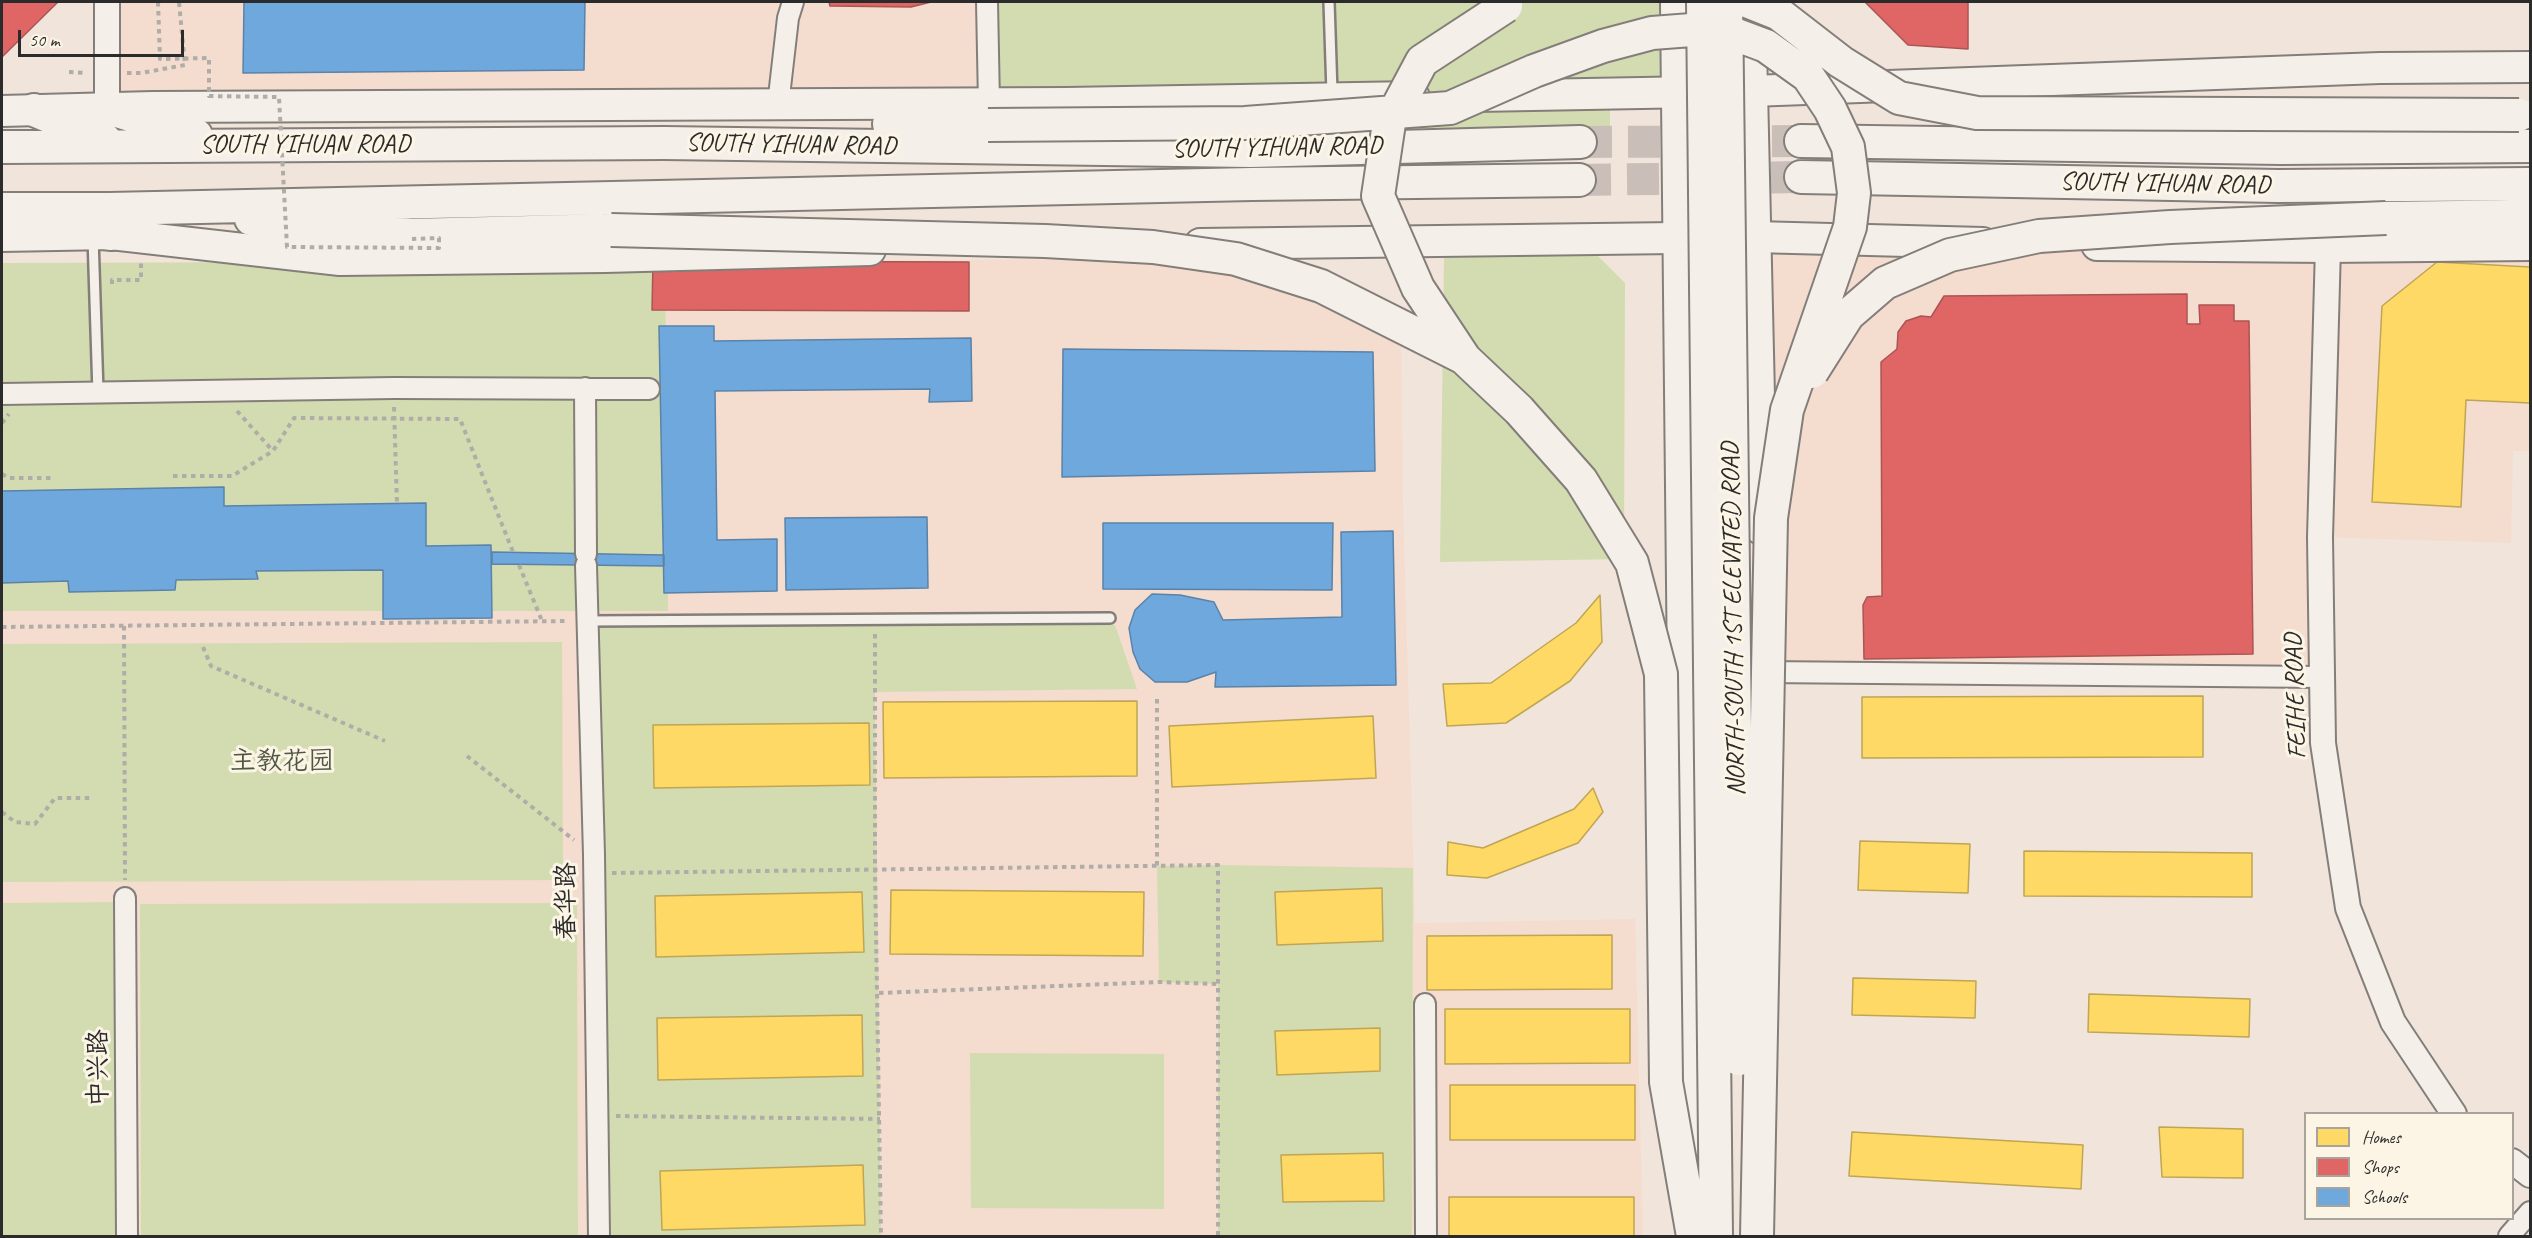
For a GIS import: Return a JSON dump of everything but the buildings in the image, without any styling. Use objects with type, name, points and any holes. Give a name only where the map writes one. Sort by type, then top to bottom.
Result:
[{"type":"highway","points":[[1521,2],[1506,6],[1422,61],[1389,123],[1378,196],[1418,288],[1465,359],[1520,410],[1581,480],[1632,563],[1661,674],[1666,1082],[1691,1236]]},
{"type":"highway","points":[[1677,2],[1691,1236]]},
{"type":"highway","name":"NORTH-SOUTH 1ST ELEVATED ROAD","points":[[1703,2],[1716,1236]]},
{"type":"highway","name":"NORTH-SOUTH 1ST ELEVATED ROAD","points":[[1726,2],[1742,1236]]},
{"type":"highway","points":[[1772,1236],[1749,2],[1779,14],[1841,62],[1899,98],[1977,113],[2525,115]]},
{"type":"highway","points":[[664,143],[730,124],[988,114],[1245,123],[1450,108],[1534,71],[1603,46],[1652,33],[1718,28],[1766,46],[1808,76],[1830,109],[1848,147],[1854,193],[1850,227],[1787,410],[1771,518],[1757,1236]]},
{"type":"highway","points":[[107,108],[228,145]]},
{"type":"highway","points":[[34,110],[116,145]]},
{"type":"highway","name":"SOUTH YIHUAN ROAD","points":[[1800,141],[2281,148],[2530,146]]},
{"type":"highway","name":"SOUTH YIHUAN ROAD","points":[[2,147],[664,143],[1251,150],[1580,142]]},
{"type":"highway","name":"SOUTH YIHUAN ROAD","points":[[1800,177],[2278,186],[2530,184]]},
{"type":"highway","name":"SOUTH YIHUAN ROAD","points":[[2,209],[1252,184],[1579,180]]},
{"type":"highway","points":[[185,207],[314,231],[412,235],[611,230],[1045,242],[1153,248],[1236,259],[1321,286],[1465,359]]},
{"type":"highway","points":[[1787,410],[1848,315],[1885,283],[1950,255],[2039,236],[2170,226],[2386,218],[2530,216]]},
{"type":"highway","points":[[2,219],[102,234]]},
{"type":"main road","points":[[2,111],[107,108],[778,105],[988,114],[1332,98],[1751,91],[2380,68],[2530,67]]},
{"type":"main road","points":[[2,236],[102,234],[340,260],[604,257],[1043,245],[1755,237],[2328,247],[2530,245]]},
{"type":"street","points":[[107,2],[107,108]]},
{"type":"street","points":[[778,105],[788,18],[793,2]]},
{"type":"street","points":[[987,2],[988,114]]},
{"type":"street","name":"FEIHE ROAD","points":[[2328,247],[2320,537],[2323,743],[2348,908],[2393,1023],[2453,1112]]},
{"type":"street","points":[[2,394],[394,388],[649,389]]},
{"type":"street","name":"春华路","points":[[585,388],[586,559],[594,864],[599,1236]]},
{"type":"street","points":[[1763,672],[2322,677]]},
{"type":"street","name":"中兴路","points":[[125,898],[127,1236]]},
{"type":"street","points":[[1425,1004],[1426,1236]]},
{"type":"street","points":[[2514,1163],[2530,1175]]},
{"type":"street","points":[[2509,1236],[2530,1212]]},
{"type":"lane","points":[[1329,2],[1332,98]]},
{"type":"lane","points":[[98,393],[102,234]]},
{"type":"lane","points":[[588,621],[1110,618]]},
{"type":"path","points":[[158,2],[160,59],[210,58],[209,96],[279,97],[287,247],[439,248],[439,238],[412,238]]},
{"type":"path","points":[[141,73],[185,65],[179,2]]},
{"type":"path","points":[[112,291],[112,280],[141,280]]},
{"type":"path","points":[[394,388],[397,504]]},
{"type":"path","points":[[220,391],[273,451]]},
{"type":"path","points":[[174,476],[232,476],[273,451],[294,418],[460,419],[513,552]]},
{"type":"path","points":[[2,474],[9,478],[53,478]]},
{"type":"path","points":[[519,565],[542,621]]},
{"type":"path","points":[[2,627],[588,621]]},
{"type":"path","points":[[875,621],[875,870],[882,1236]]},
{"type":"path","points":[[124,626],[125,898]]},
{"type":"path","points":[[203,646],[211,666],[385,741]]},
{"type":"path","points":[[1157,699],[1157,866]]},
{"type":"path","points":[[466,756],[594,864],[875,870],[1218,865],[1218,1236]]},
{"type":"path","points":[[2,812],[15,822],[35,824],[55,798],[90,798]]},
{"type":"path","points":[[879,993],[1159,982],[1218,984]]},
{"type":"path","points":[[597,1116],[880,1119]]},
{"type":"shaded area","points":[[107,2],[987,2],[989,103],[107,108]]},
{"type":"shaded area","points":[[1755,237],[2530,245],[2530,451],[2513,451],[2511,543],[2320,537],[2322,677],[1763,672]]},
{"type":"shaded area","points":[[1290,259],[1401,345],[1403,505],[1415,923],[1635,919],[1643,1236],[2,1236],[2,263]]},
{"type":"green space","points":[[987,2],[1677,2],[1678,91],[1610,94],[1610,127],[994,137]]},
{"type":"green space","points":[[1591,249],[1625,283],[1624,559],[1440,562],[1444,255]]},
{"type":"green space","points":[[665,261],[668,611],[2,611],[2,263]]},
{"type":"green space","points":[[588,621],[1115,625],[1137,689],[875,692],[881,1236],[598,1236]]},
{"type":"green space","name":"主教花园","points":[[562,642],[563,880],[2,882],[2,644]]},
{"type":"green space","points":[[1157,866],[1413,868],[1412,1236],[1218,1236],[1218,984],[1159,982]]},
{"type":"green space","points":[[115,902],[118,1236],[2,1236],[2,903]]},
{"type":"green space","points":[[577,903],[578,1236],[141,1236],[140,904]]},
{"type":"green space","points":[[970,1053],[1164,1054],[1164,1209],[971,1208]]},
{"type":"tunnel","points":[[1580,142],[1801,141]]},
{"type":"tunnel","points":[[1579,180],[1801,177]]}]
